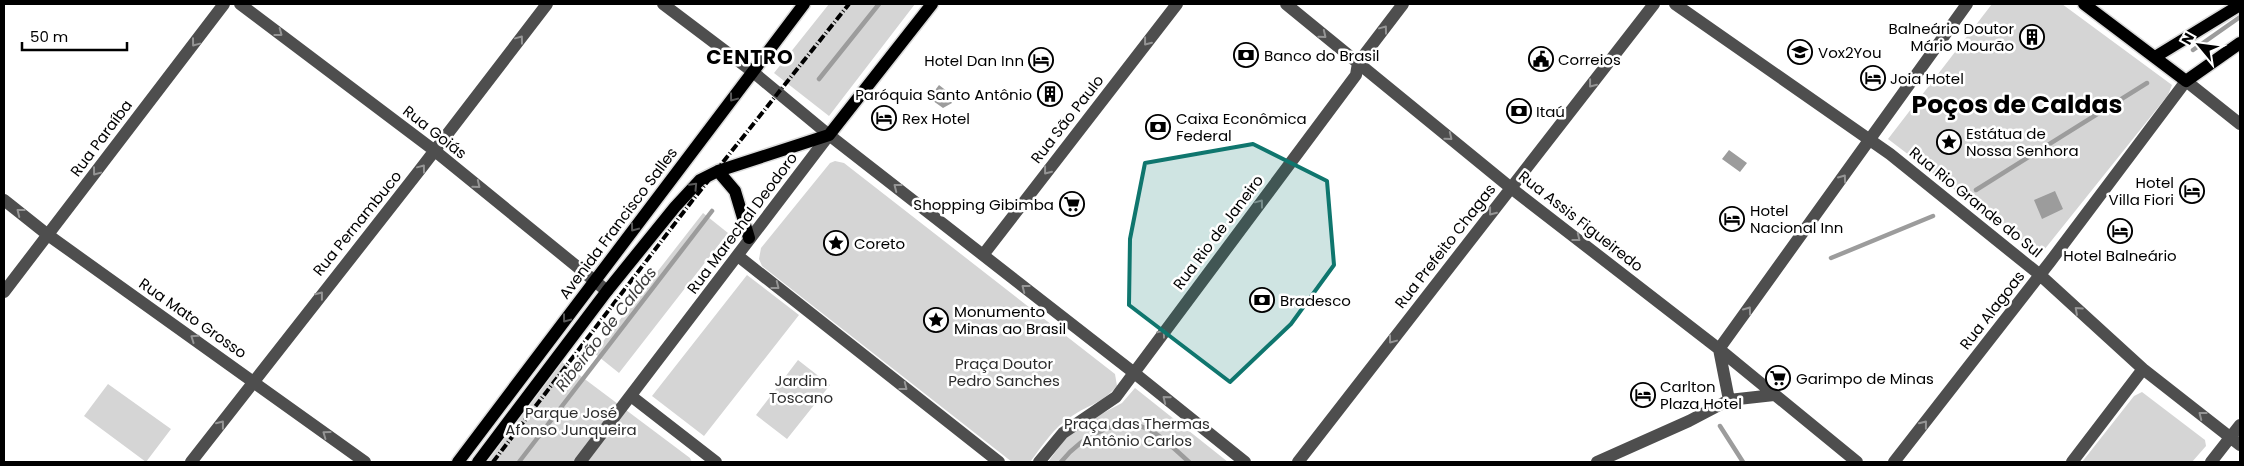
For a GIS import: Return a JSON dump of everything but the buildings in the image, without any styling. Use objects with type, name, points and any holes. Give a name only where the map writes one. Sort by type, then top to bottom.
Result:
[{"type":"main road","name":"Avenida Francisco Salles","points":[[458,462],[804,4]]},
{"type":"main road","name":"Rua Marechal Deodoro","points":[[829,135],[932,4]]},
{"type":"main road","points":[[2084,4],[2186,81],[2240,43]]},
{"type":"main road","points":[[2156,57],[2240,5]]},
{"type":"main road","points":[[478,462],[607,291],[675,207],[700,180],[718,171],[829,135]]},
{"type":"main road","points":[[718,171],[735,191],[749,238]]},
{"type":"street","name":"Rua Paraíba","points":[[4,292],[224,4]]},
{"type":"street","name":"Rua Goiás","points":[[240,4],[434,151],[607,291]]},
{"type":"street","name":"Rua Pernambuco","points":[[191,462],[547,4]]},
{"type":"street","points":[[663,4],[753,72],[829,135],[1133,372],[1245,462]]},
{"type":"street","name":"Rua São Paulo","points":[[983,255],[1177,4]]},
{"type":"street","name":"Rua Assis Figueiredo","points":[[1286,4],[1511,188],[1720,349],[1857,462]]},
{"type":"street","name":"Rua Rio de Janeiro","points":[[1039,462],[1063,433],[1116,397],[1356,75],[1358,63],[1403,4]]},
{"type":"street","name":"Rua Prefeito Chagas","points":[[1298,462],[1654,4]]},
{"type":"street","name":"Rua Rio Grande do Sul","points":[[1675,4],[1870,139],[2040,275],[2143,369],[2235,441]]},
{"type":"street","points":[[1729,400],[1720,349],[1967,4]]},
{"type":"street","points":[[2186,81],[2240,124]]},
{"type":"street","name":"Rua Alagoas","points":[[1894,462],[2040,275],[2186,81]]},
{"type":"street","name":"Rua Marechal Deodoro","points":[[580,462],[829,135]]},
{"type":"street","name":"Rua Mato Grosso","points":[[4,200],[48,235],[365,462]]},
{"type":"street","points":[[738,256],[999,462]]},
{"type":"street","points":[[2072,462],[2143,369]]},
{"type":"street","points":[[1597,462],[1610,460],[1729,400],[1774,395]]},
{"type":"street","points":[[632,396],[716,462]]},
{"type":"street","points":[[2211,462],[2235,441],[2240,425]]},
{"type":"highlighted area","points":[[1253,144],[1327,181],[1334,265],[1291,324],[1230,382],[1129,305],[1130,239],[1145,163]]},
{"type":"green space","points":[[829,4],[915,4],[829,116],[774,73]]},
{"type":"green space","points":[[1992,4],[2062,4],[2172,85],[2168,95],[2040,255],[1888,139]]},
{"type":"green space","name":"Praça Doutor Pedro Sanches","points":[[835,161],[844,163],[1115,374],[1117,386],[1100,400],[1078,412],[1059,426],[1030,462],[1012,462],[762,266],[759,259],[761,248],[830,163]]},
{"type":"green space","points":[[703,213],[728,233],[619,373],[594,353]]},
{"type":"green space","points":[[747,275],[799,315],[704,436],[652,396]]},
{"type":"green space","name":"Jardim Toscano","points":[[798,360],[830,385],[787,439],[756,415]]},
{"type":"green space","name":"Parque José Afonso Junqueira","points":[[562,362],[690,458],[692,462],[487,462]]},
{"type":"green space","points":[[108,384],[171,429],[146,462],[84,416]]},
{"type":"green space","name":"Praça das Thermas Antônio Carlos","points":[[1135,388],[1228,462],[1048,462],[1065,439],[1084,423],[1122,403]]},
{"type":"green space","points":[[2142,392],[2205,440],[2206,446],[2192,462],[2082,462],[2134,396]]},
{"type":"shaded area","points":[[939,85],[948,92],[952,103],[943,108],[929,98]]},
{"type":"shaded area","points":[[1729,150],[1747,163],[1740,172],[1722,159]]},
{"type":"shaded area","points":[[2055,191],[2063,209],[2042,219],[2034,200]]},
{"type":"waterway","name":"Ribeirão de Caldas","points":[[819,79],[879,4]]},
{"type":"waterway","points":[[2193,50],[2240,17]]},
{"type":"waterway","points":[[1976,190],[2147,83]]},
{"type":"waterway","name":"Ribeirão de Caldas","points":[[519,462],[712,211]]},
{"type":"waterway","points":[[1831,258],[1933,216]]},
{"type":"waterway","points":[[1061,462],[1079,444],[1091,436],[1116,426],[1128,425],[1141,427],[1153,432],[1189,462]]},
{"type":"waterway","points":[[1720,426],[1743,462]]},
{"type":"railway","points":[[493,462],[692,201],[849,4]]},
{"type":"place","name":"Balneário Doutor Mário Mourão","points":[[2032,37]]},
{"type":"place","name":"Vox2You","points":[[1800,52]]},
{"type":"place","name":"Banco do Brasil","points":[[1246,55]]},
{"type":"place","name":"Correios","points":[[1541,59]]},
{"type":"place","name":"Hotel Dan Inn","points":[[1041,60]]},
{"type":"place","name":"Joia Hotel","points":[[1873,78]]},
{"type":"place","name":"Paróquia Santo Antônio","points":[[1050,94]]},
{"type":"place","name":"Itaú","points":[[1519,111]]},
{"type":"place","name":"Rex Hotel","points":[[884,118]]},
{"type":"place","name":"Caixa Econômica Federal","points":[[1158,127]]},
{"type":"place","name":"Estátua de Nossa Senhora","points":[[1949,142]]},
{"type":"place","name":"Hotel Villa Fiori","points":[[2192,191]]},
{"type":"place","name":"Shopping Gibimba","points":[[1072,204]]},
{"type":"place","name":"Hotel Nacional Inn","points":[[1732,219]]},
{"type":"place","name":"Hotel Balneário","points":[[2120,231]]},
{"type":"place","name":"Coreto","points":[[836,243]]},
{"type":"place","name":"Bradesco","points":[[1262,300]]},
{"type":"place","name":"Monumento Minas ao Brasil","points":[[936,320]]},
{"type":"place","name":"Garimpo de Minas","points":[[1778,378]]},
{"type":"place","name":"Carlton Plaza Hotel","points":[[1643,395]]},
{"type":"district","name":"CENTRO","points":[[750,57]]},
{"type":"district","name":"Poços de Caldas","points":[[2017,104]]}]
